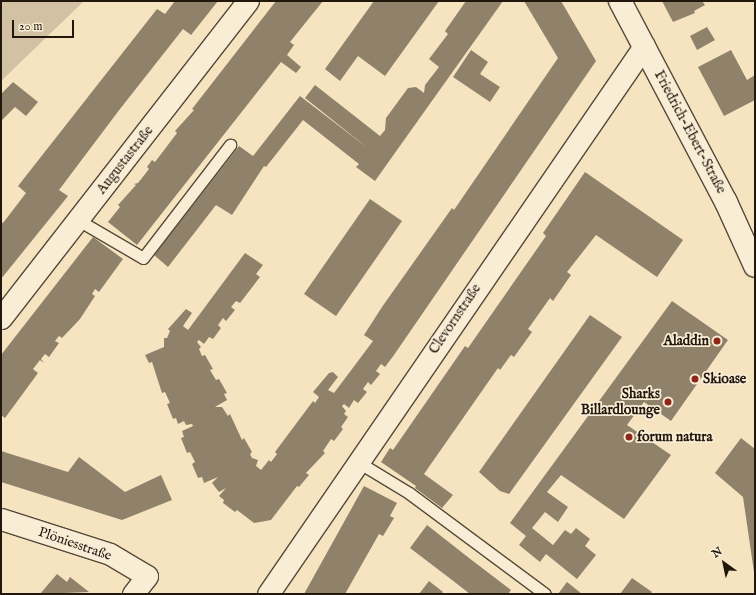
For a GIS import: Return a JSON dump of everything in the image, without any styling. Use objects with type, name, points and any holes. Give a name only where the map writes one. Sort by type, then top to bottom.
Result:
[{"type":"street","name":"Augustastraße","points":[[1,318],[248,1]]},
{"type":"street","name":"Friedrich-Ebert-Straße","points":[[620,1],[726,202],[755,266]]},
{"type":"street","name":"Clevornstraße","points":[[268,594],[644,46]]},
{"type":"street","name":"Plöniesstraße","points":[[1,519],[110,554],[147,576],[132,594]]},
{"type":"lane","points":[[78,220],[143,258],[230,145]]},
{"type":"lane","points":[[358,462],[409,493],[545,594]]},
{"type":"shaded area","points":[[1,1],[84,1],[1,81]]},
{"type":"building","points":[[175,1],[218,1],[191,35],[183,29],[120,109],[59,190],[68,196],[1,279],[1,221],[3,223],[26,193],[18,186],[157,9],[165,14]]},
{"type":"building","points":[[276,1],[323,1],[290,42],[294,45],[287,55],[301,67],[296,73],[281,62],[137,245],[108,222],[120,207],[118,205],[136,185],[134,184],[138,183],[149,169],[147,167],[152,160],[155,162],[177,133],[175,131],[194,110],[192,109]]},
{"type":"building","points":[[374,1],[439,1],[385,76],[358,56],[340,81],[325,69]]},
{"type":"building","points":[[466,1],[503,1],[375,181],[356,167],[359,164],[303,120],[266,167],[264,166],[232,215],[216,205],[168,267],[154,255],[239,146],[253,156],[300,96],[369,149],[305,98],[315,85],[380,136],[385,130],[386,118],[408,88],[416,87],[424,93],[425,85],[439,67],[429,59],[448,34],[445,31]]},
{"type":"building","points":[[524,1],[561,1],[596,61],[394,355],[385,367],[381,364],[376,371],[380,374],[371,385],[368,382],[363,389],[367,392],[358,403],[354,400],[349,408],[344,404],[342,406],[346,411],[344,414],[348,417],[341,427],[343,429],[334,441],[331,439],[323,451],[325,453],[306,473],[309,475],[299,487],[297,486],[271,520],[254,523],[237,510],[235,512],[223,503],[224,500],[219,496],[226,488],[219,492],[212,483],[218,477],[204,483],[202,477],[198,478],[192,464],[195,462],[190,452],[187,453],[181,438],[184,437],[182,431],[193,426],[192,424],[186,425],[184,421],[178,424],[176,418],[173,419],[167,404],[170,403],[165,392],[162,393],[152,362],[149,363],[145,355],[164,347],[164,338],[167,338],[170,331],[168,329],[186,309],[192,313],[183,326],[188,330],[245,253],[263,265],[256,274],[260,277],[240,303],[236,301],[231,307],[235,310],[226,321],[223,318],[218,325],[221,328],[213,339],[209,337],[204,344],[199,340],[197,342],[201,347],[199,349],[202,356],[205,355],[213,369],[210,370],[216,380],[219,379],[227,393],[224,394],[227,400],[215,407],[222,407],[228,416],[230,414],[242,440],[244,438],[252,452],[250,454],[252,458],[258,460],[256,466],[261,470],[269,460],[271,462],[277,454],[275,452],[313,401],[315,403],[319,397],[313,392],[329,373],[333,372],[338,377],[328,390],[334,393],[373,341],[364,335],[382,307],[452,208],[454,210],[558,58]]},
{"type":"building","points":[[662,1],[702,1],[705,5],[694,11],[695,13],[673,22]]},
{"type":"building","points":[[707,27],[715,40],[697,50],[690,36]]},
{"type":"building","points":[[471,50],[488,62],[480,74],[500,87],[490,102],[453,77]]},
{"type":"building","points":[[731,50],[747,80],[755,75],[755,100],[724,116],[698,67]]},
{"type":"building","points":[[13,82],[38,102],[26,116],[15,107],[1,121],[1,94]]},
{"type":"building","points":[[585,172],[683,240],[657,277],[596,235],[567,272],[571,275],[553,301],[550,298],[528,329],[532,332],[514,357],[511,355],[500,370],[498,368],[424,474],[453,495],[442,508],[415,488],[416,486],[381,462],[390,448],[393,450],[465,346],[468,348],[546,236],[543,233]]},
{"type":"building","points":[[370,199],[402,221],[336,316],[304,294]]},
{"type":"building","points":[[93,237],[123,259],[99,292],[95,289],[92,294],[95,296],[80,319],[62,338],[59,336],[55,341],[59,343],[49,357],[45,354],[41,359],[44,363],[40,360],[33,369],[38,373],[5,418],[1,415],[1,355]]},
{"type":"building","points":[[672,301],[728,340],[671,421],[644,402],[627,425],[671,455],[624,519],[561,475],[547,492],[568,507],[558,522],[545,512],[532,528],[553,545],[565,530],[571,534],[576,528],[590,539],[585,546],[596,555],[577,579],[546,554],[540,562],[519,545],[526,536],[510,523]]},
{"type":"building","points":[[590,315],[622,337],[509,494],[500,491],[479,472]]},
{"type":"building","points":[[741,438],[755,449],[755,579],[743,497],[715,473]]},
{"type":"building","points":[[1,451],[68,472],[79,457],[125,492],[161,475],[172,500],[122,520],[1,482]]},
{"type":"building","points":[[364,486],[397,503],[390,516],[394,518],[383,536],[379,534],[345,594],[304,594]]},
{"type":"building","points":[[427,525],[511,590],[508,594],[470,594],[410,548]]},
{"type":"building","points":[[57,574],[67,582],[70,577],[89,592],[40,594]]},
{"type":"building","points":[[632,578],[652,592],[650,594],[620,594]]},
{"type":"building","points":[[429,581],[443,592],[441,594],[419,594]]},
{"type":"building","points":[[567,582],[582,594],[558,594]]},
{"type":"place","name":"Aladdin","points":[[717,341]]},
{"type":"place","name":"Skioase","points":[[695,379]]},
{"type":"place","name":"Sharks Billardlounge","points":[[668,402]]},
{"type":"place","name":"forum natura","points":[[629,437]]}]
